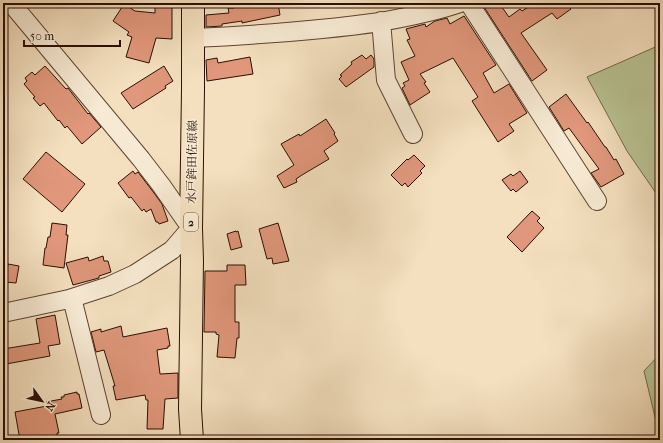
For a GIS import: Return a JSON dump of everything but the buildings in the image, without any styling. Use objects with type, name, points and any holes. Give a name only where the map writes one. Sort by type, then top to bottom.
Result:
[{"type":"main road","name":"水戸鉾田佐原線","points":[[193,3],[191,228],[194,438]]},
{"type":"street","points":[[3,313],[72,298],[109,286],[136,274],[172,250],[191,228],[161,185],[141,160],[11,3]]},
{"type":"street","points":[[193,38],[290,32],[353,26],[407,18],[441,10],[460,3]]},
{"type":"street","points":[[469,3],[597,201]]},
{"type":"street","points":[[381,22],[386,80],[413,134]]},
{"type":"street","points":[[72,298],[101,415]]},
{"type":"green space","points":[[660,45],[660,199],[627,151],[587,77]]},
{"type":"green space","points":[[660,354],[660,438],[644,371]]}]
